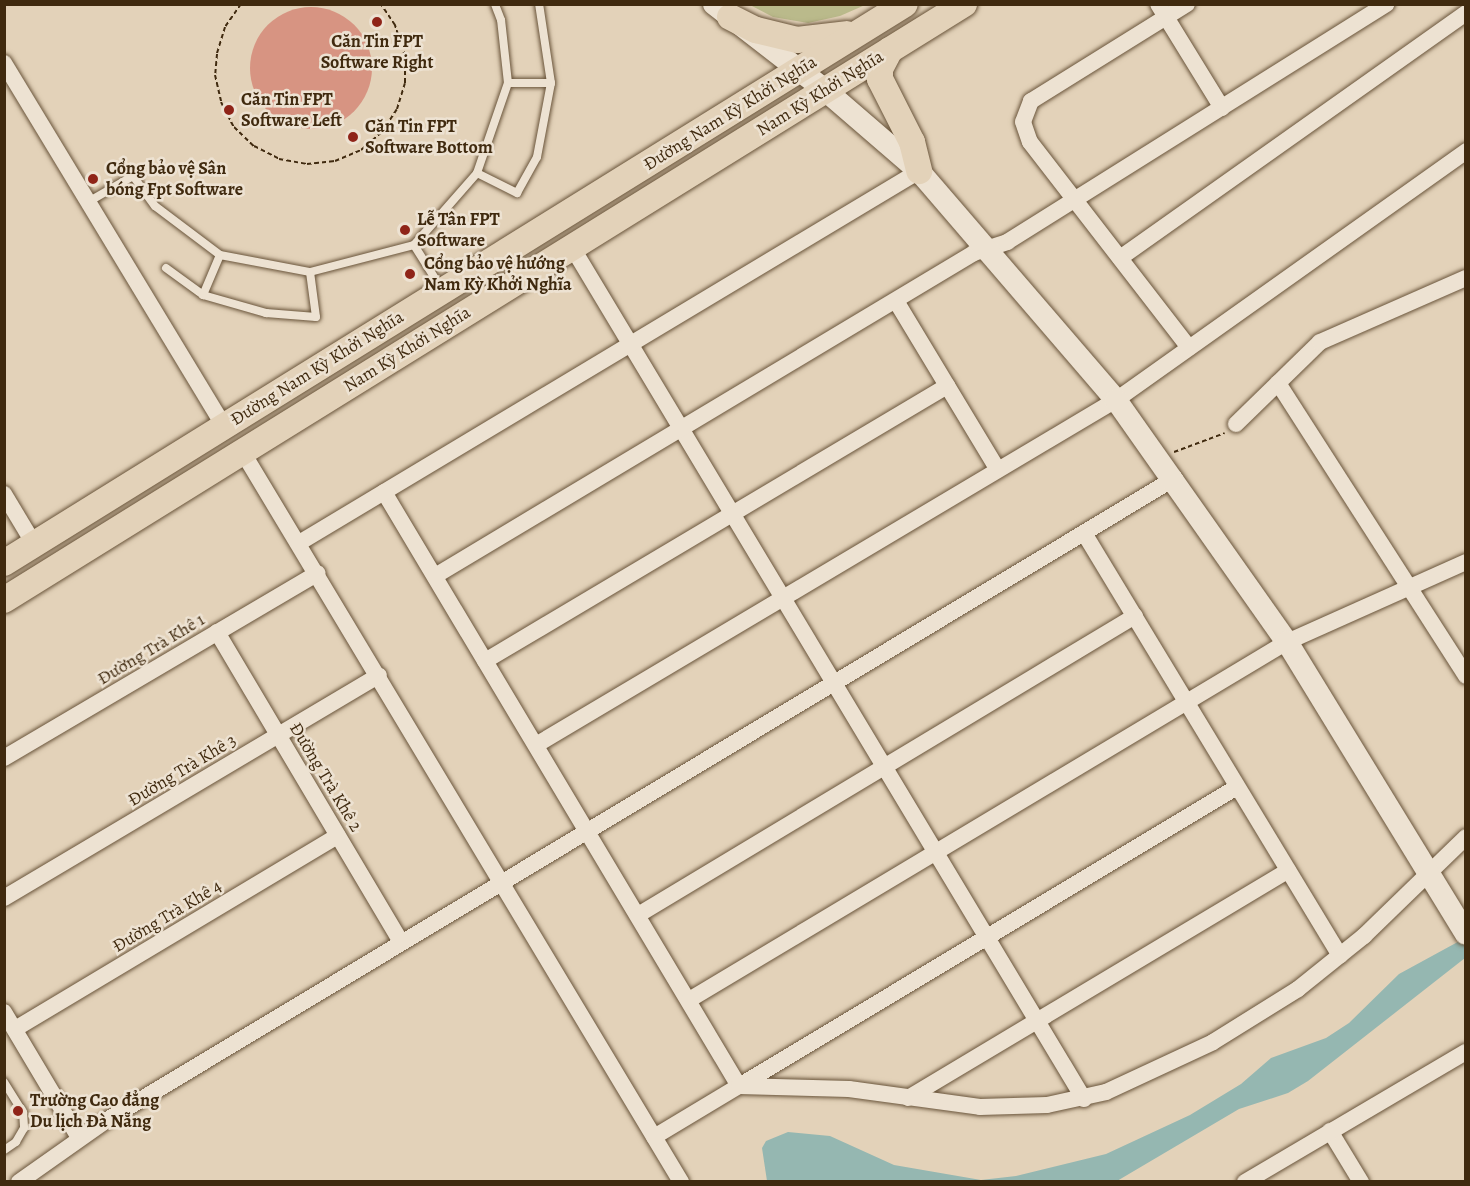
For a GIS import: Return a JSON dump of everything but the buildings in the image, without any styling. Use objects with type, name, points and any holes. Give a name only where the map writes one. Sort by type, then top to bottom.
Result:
[{"type":"main road","name":"Đường Nam Kỳ Khởi Nghĩa","points":[[4,563],[905,4]]},
{"type":"main road","name":"Nam Kỳ Khởi Nghĩa","points":[[4,600],[964,4]]},
{"type":"main road","points":[[722,11],[756,30],[797,40],[826,39],[870,26]]},
{"type":"main road","points":[[890,50],[880,69],[880,79],[912,142],[919,171]]},
{"type":"street","points":[[1187,4],[1162,11],[1041,94],[1025,111],[1023,122],[1030,142],[1189,348]]},
{"type":"street","points":[[435,576],[896,301],[989,248],[1007,242],[1387,4]]},
{"type":"street","points":[[722,11],[797,71],[825,90],[919,171],[989,248],[1116,400],[1175,478],[1287,642],[1464,931]]},
{"type":"street","points":[[1162,11],[1222,108]]},
{"type":"street","points":[[1120,258],[1466,13]]},
{"type":"street","points":[[4,63],[224,426]]},
{"type":"street","points":[[536,745],[1116,400],[1466,151]]},
{"type":"street","points":[[299,543],[919,171]]},
{"type":"street","points":[[572,247],[1084,1099]]},
{"type":"street","points":[[1236,424],[1326,339],[1466,278]]},
{"type":"street","points":[[896,301],[998,470]]},
{"type":"street","points":[[1278,383],[1466,676]]},
{"type":"street","points":[[485,661],[947,386]]},
{"type":"street","points":[[242,451],[318,573],[681,1182]]},
{"type":"street","points":[[19,1182],[79,1138],[586,830],[1175,478]]},
{"type":"street","points":[[384,492],[739,1086]]},
{"type":"street","points":[[4,494],[34,544]]},
{"type":"street","points":[[1084,532],[1340,956]]},
{"type":"street","points":[[689,1000],[1287,642],[1466,562]]},
{"type":"street","name":"Đường Trà Khê 1","points":[[4,758],[318,573]]},
{"type":"street","points":[[638,915],[1135,616]]},
{"type":"street","name":"Đường Trà Khê 2","points":[[218,632],[401,942]]},
{"type":"street","name":"Đường Trà Khê 3","points":[[4,898],[379,675]]},
{"type":"street","points":[[654,1137],[1237,787]]},
{"type":"street","name":"Đường Trà Khê 4","points":[[15,1029],[338,836]]},
{"type":"street","points":[[739,1086],[849,1089],[1002,1108],[1084,1099],[1154,1073],[1272,1007],[1340,956],[1466,837]]},
{"type":"street","points":[[908,1098],[1288,871]]},
{"type":"street","points":[[4,1012],[79,1138]]},
{"type":"street","points":[[1245,1182],[1466,1052]]},
{"type":"street","points":[[1330,1131],[1361,1182]]},
{"type":"lane","points":[[88,202],[133,176],[155,206],[220,255],[310,272],[414,245],[477,173],[508,83],[501,20],[495,4]]},
{"type":"lane","points":[[477,173],[516,193],[537,157],[550,83],[539,4]]},
{"type":"lane","points":[[508,83],[550,83]]},
{"type":"lane","points":[[414,245],[442,290]]},
{"type":"lane","points":[[203,295],[220,255]]},
{"type":"lane","points":[[166,268],[203,295],[266,314],[316,316],[310,272]]},
{"type":"lane","points":[[4,1082],[23,1113],[24,1128],[16,1142],[4,1150]]},
{"type":"path","points":[[241,4],[225,27],[217,54],[215,75],[221,102],[234,127],[255,146],[279,159],[307,164],[335,161],[361,150],[382,132],[397,109],[405,83],[405,57],[398,31],[381,4]]},
{"type":"path","points":[[1158,457],[1221,435],[1236,424]]},
{"type":"green space","points":[[750,5],[865,5],[840,16],[808,23],[773,17]]},
{"type":"water","points":[[1465,938],[1465,958],[1308,1081],[1288,1093],[1239,1109],[1117,1181],[767,1181],[762,1148],[766,1141],[788,1132],[830,1136],[894,1165],[981,1180],[1016,1176],[1106,1154],[1190,1115],[1241,1084],[1271,1058],[1326,1038],[1349,1023],[1399,974]]},
{"type":"place","name":"Căn Tin FPT Software Right","points":[[377,22]]},
{"type":"place","name":"Căn Tin FPT Software Left","points":[[229,110]]},
{"type":"place","name":"Căn Tin FPT Software Bottom","points":[[353,137]]},
{"type":"place","name":"Cổng bảo vệ Sân bóng Fpt Software","points":[[93,179]]},
{"type":"place","name":"Lễ Tân FPT Software","points":[[405,230]]},
{"type":"place","name":"Cổng bảo vệ hướng Nam Kỳ Khởi Nghĩa","points":[[410,274]]},
{"type":"place","name":"Trường Cao đẳng Du lịch Đà Nẵng","points":[[18,1111]]}]
